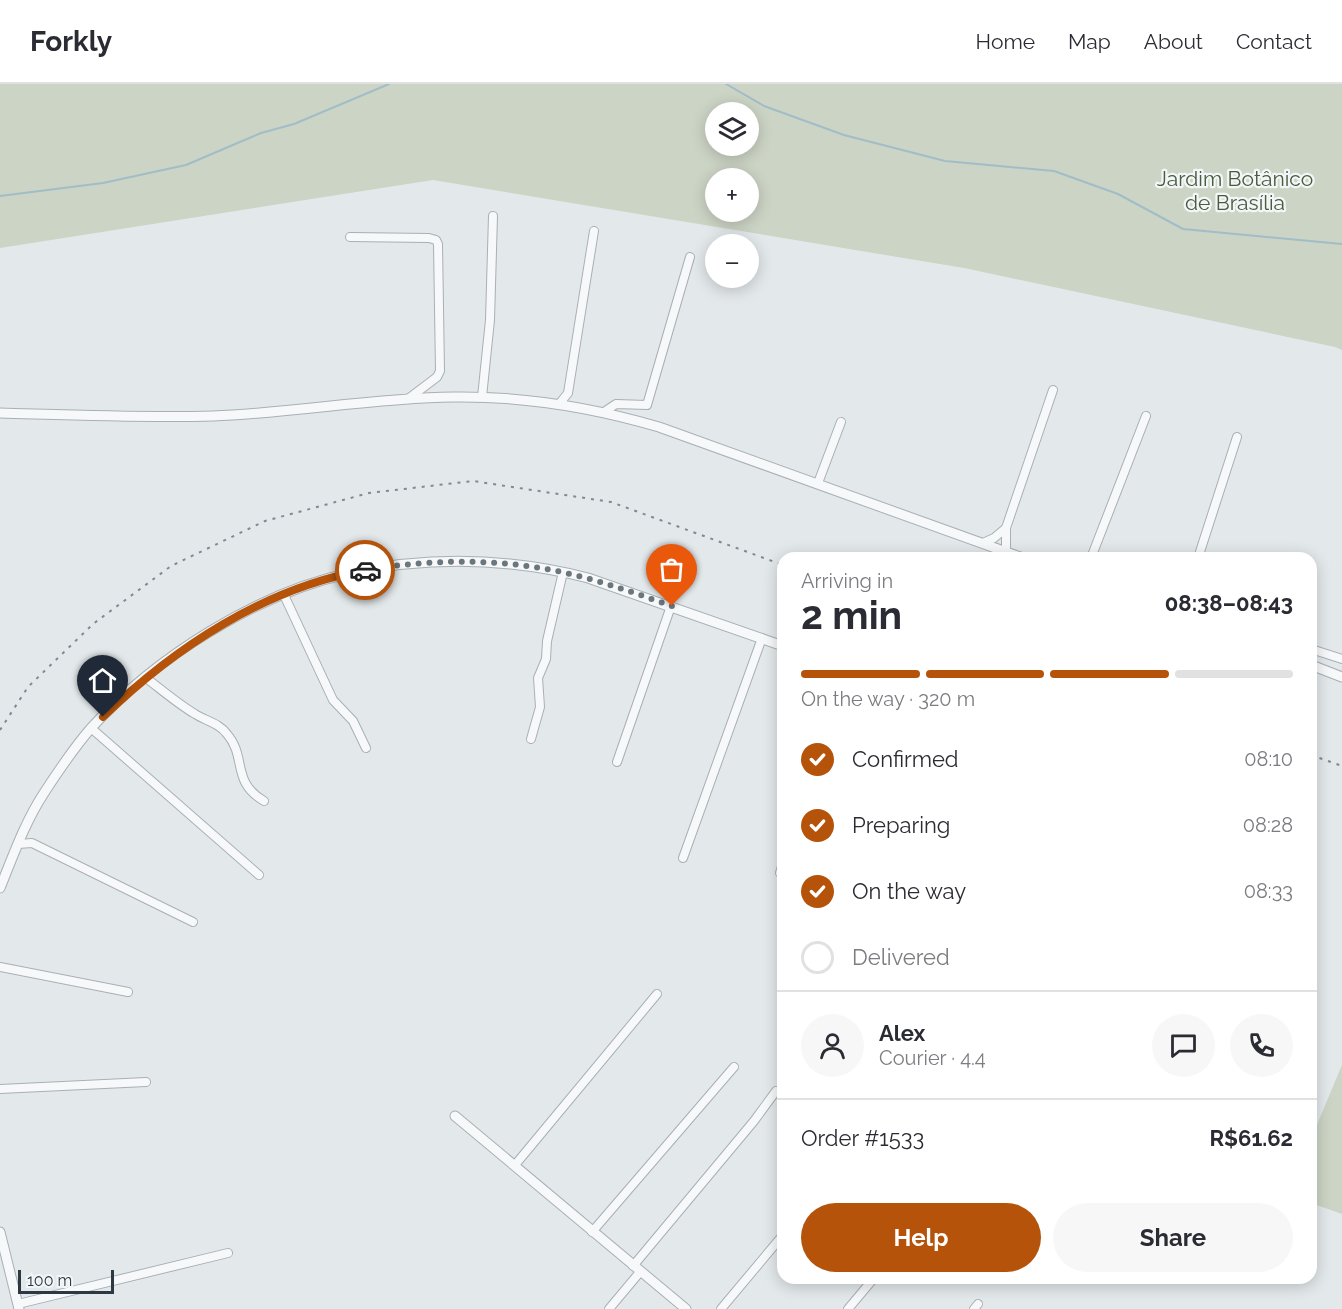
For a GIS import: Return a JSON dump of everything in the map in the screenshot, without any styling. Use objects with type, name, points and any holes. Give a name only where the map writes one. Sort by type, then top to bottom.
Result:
[{"type":"street","points":[[482,397],[489,338],[493,216]]},
{"type":"street","points":[[560,403],[568,393],[594,231]]},
{"type":"street","points":[[350,237],[434,238],[438,244],[440,371],[432,381],[407,400]]},
{"type":"street","points":[[604,412],[616,404],[647,405],[690,257]]},
{"type":"street","points":[[0,413],[213,416],[407,400],[482,397],[560,403],[659,427],[1006,552],[1006,528],[1053,390]]},
{"type":"street","points":[[568,393],[574,405]]},
{"type":"street","points":[[1093,552],[1146,416]]},
{"type":"street","points":[[818,483],[840,422]]},
{"type":"street","points":[[1200,552],[1237,437]]},
{"type":"street","points":[[983,543],[994,538],[1006,528]]},
{"type":"street","points":[[0,888],[18,844],[43,794],[92,728],[146,678],[192,644],[235,618],[284,595],[348,573],[401,564],[443,561],[480,562],[563,572],[672,606],[777,644]]},
{"type":"street","points":[[531,739],[540,707],[538,678],[546,659],[563,572]]},
{"type":"street","points":[[284,595],[333,700],[353,720],[366,748]]},
{"type":"street","points":[[617,762],[672,606]]},
{"type":"street","points":[[683,858],[762,638]]},
{"type":"street","points":[[1317,651],[1342,659]]},
{"type":"street","points":[[1317,667],[1342,676]]},
{"type":"street","points":[[146,678],[186,708],[226,732],[233,745],[246,785],[254,795],[264,801]]},
{"type":"street","points":[[92,728],[259,875]]},
{"type":"street","points":[[25,831],[32,843]]},
{"type":"street","points":[[18,844],[32,843],[193,922]]},
{"type":"street","points":[[0,967],[128,992]]},
{"type":"street","points":[[514,1165],[657,994]]},
{"type":"street","points":[[592,1232],[734,1066]]},
{"type":"street","points":[[0,1089],[146,1082]]},
{"type":"street","points":[[609,1309],[637,1269],[776,1091]]},
{"type":"street","points":[[455,1116],[686,1309]]},
{"type":"street","points":[[0,1232],[18,1306],[228,1253]]},
{"type":"street","points":[[722,1309],[777,1243]]},
{"type":"street","points":[[848,1309],[869,1284]]},
{"type":"green space","name":"Jardim Botânico de Brasília","points":[[0,84],[1342,84],[1342,350],[964,268],[433,180],[0,248]]},
{"type":"green space","points":[[1342,1065],[1342,1214],[1317,1205],[1317,1125]]},
{"type":"waterway","points":[[0,196],[103,183],[186,165],[261,133],[294,124],[389,84]]},
{"type":"waterway","points":[[726,84],[764,106],[844,135],[945,161],[1054,171],[1118,194],[1183,229],[1342,244]]},
{"type":"railway","points":[[0,730],[28,687],[93,624],[171,566],[265,521],[369,493],[473,481],[611,502],[777,563]]},
{"type":"railway","points":[[1317,757],[1342,766]]},
{"type":"way so far","points":[[365,570],[401,564],[443,561],[519,565],[588,578],[672,606]]},
{"type":"route","points":[[103,717],[126,694],[164,664],[235,618],[258,606],[313,584],[365,570]]}]
